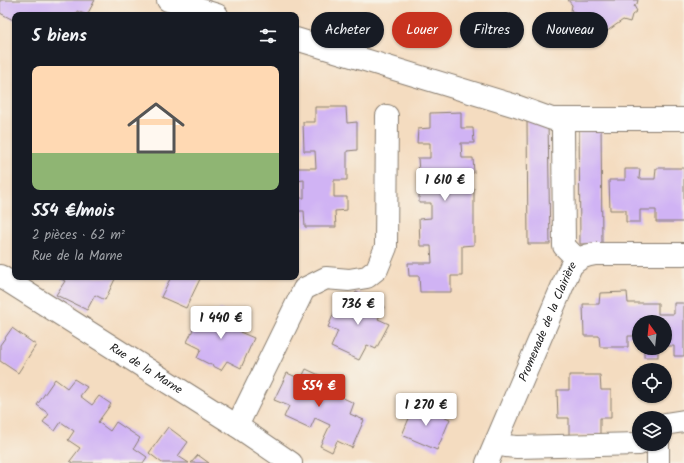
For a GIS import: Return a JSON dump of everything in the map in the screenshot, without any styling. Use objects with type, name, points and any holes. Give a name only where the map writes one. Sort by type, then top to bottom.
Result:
[{"type":"street","points":[[168,0],[207,12]]},
{"type":"street","points":[[299,40],[516,106],[552,119],[684,118]]},
{"type":"street","points":[[237,426],[304,289],[326,278],[349,280],[367,277],[377,269],[386,247],[387,116]]},
{"type":"street","name":"Promenade de la Clairière","points":[[487,463],[571,266],[577,259],[564,246],[563,130]]},
{"type":"street","points":[[577,259],[586,255],[595,254],[684,254]]},
{"type":"street","name":"Rue de la Marne","points":[[13,280],[237,426],[291,463]]},
{"type":"street","points":[[672,423],[684,421]]},
{"type":"street","points":[[497,440],[506,446],[517,447],[632,444]]},
{"type":"street","points":[[658,451],[658,463]]},
{"type":"building","points":[[0,0],[95,0],[89,12],[12,12],[12,19],[0,13]]},
{"type":"building","points":[[568,0],[638,0],[637,4],[634,6],[637,11],[632,15],[630,22],[623,20],[608,30],[608,12],[575,12],[571,11],[572,5]]},
{"type":"building","points":[[315,107],[346,107],[347,123],[357,122],[357,150],[347,151],[347,180],[334,180],[334,197],[347,197],[347,210],[335,211],[336,227],[305,227],[304,211],[299,211],[299,198],[304,198],[304,180],[299,181],[299,168],[316,168],[315,151],[304,151],[303,122],[315,122]]},
{"type":"building","points":[[461,112],[461,128],[473,128],[474,143],[461,143],[462,158],[473,158],[474,173],[462,173],[462,188],[474,188],[474,245],[462,246],[462,276],[451,276],[451,292],[420,292],[419,276],[409,276],[408,263],[432,263],[431,246],[420,246],[419,219],[431,218],[431,203],[419,203],[419,188],[430,188],[430,173],[419,173],[418,158],[430,158],[430,143],[417,143],[418,129],[430,128],[430,113]]},
{"type":"building","points":[[527,121],[548,121],[550,244],[528,244]]},
{"type":"building","points":[[579,121],[601,121],[602,244],[580,244]]},
{"type":"building","points":[[656,168],[684,168],[684,222],[656,222],[656,210],[640,210],[640,222],[626,222],[626,210],[610,210],[609,180],[625,180],[625,169],[640,169],[639,179],[655,179]]},
{"type":"building","points":[[63,280],[115,280],[105,300],[95,295],[87,310],[56,295],[65,281]]},
{"type":"building","points":[[170,280],[200,280],[186,308],[161,297]]},
{"type":"building","points":[[356,292],[385,306],[378,319],[389,324],[376,349],[367,345],[359,360],[331,347],[338,331],[328,327],[339,301],[350,306]]},
{"type":"building","points":[[627,292],[628,303],[658,303],[658,314],[674,314],[674,303],[684,303],[684,356],[674,356],[674,346],[672,346],[672,315],[632,315],[632,336],[628,336],[628,347],[600,347],[599,336],[584,336],[583,304],[599,304],[600,293]]},
{"type":"building","points":[[220,309],[245,322],[240,332],[254,338],[241,368],[227,361],[221,370],[197,358],[201,349],[187,342],[201,313],[214,319]]},
{"type":"building","points":[[12,328],[36,345],[18,373],[0,361],[0,345]]},
{"type":"building","points":[[644,355],[658,355],[658,357],[644,357]]},
{"type":"building","points":[[306,369],[332,381],[328,391],[354,403],[350,414],[364,420],[352,448],[337,441],[332,452],[320,446],[330,425],[315,418],[310,429],[284,417],[289,406],[274,400],[287,373],[301,379]]},
{"type":"building","points":[[569,375],[600,375],[601,390],[611,390],[611,418],[600,418],[600,435],[569,435],[569,418],[558,418],[557,390],[569,390]]},
{"type":"building","points":[[55,379],[67,388],[74,379],[87,387],[80,396],[92,405],[99,396],[111,404],[98,422],[110,431],[116,422],[140,438],[134,448],[147,457],[143,463],[73,463],[70,461],[80,448],[68,440],[74,431],[61,422],[55,431],[43,422],[49,414],[37,405]]},
{"type":"building","points":[[415,404],[450,419],[437,450],[402,435]]},
{"type":"building","points":[[168,427],[188,442],[178,456],[189,463],[162,463],[149,453]]},
{"type":"building","points":[[198,455],[209,463],[191,463]]}]
